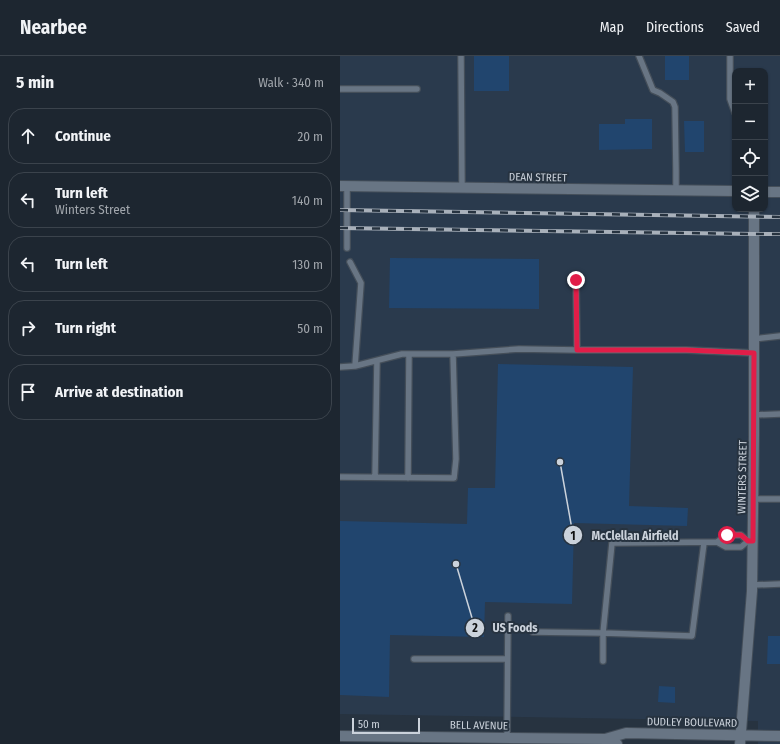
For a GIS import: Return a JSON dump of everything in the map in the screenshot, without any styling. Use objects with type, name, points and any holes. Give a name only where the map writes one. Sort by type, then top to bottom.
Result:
[{"type":"street","name":"DEAN STREET","points":[[343,186],[732,191]]},
{"type":"street","points":[[768,192],[780,192]]},
{"type":"street","name":"WINTERS STREET","points":[[741,740],[752,584],[750,541],[753,499],[754,212]]},
{"type":"street","name":"DUDLEY BOULEVARD","points":[[605,739],[626,733],[741,740],[780,736]]},
{"type":"street","name":"BELL AVENUE","points":[[340,736],[507,738],[557,741],[605,739],[617,744]]},
{"type":"lane","points":[[461,56],[462,188]]},
{"type":"lane","points":[[639,56],[653,90],[673,102],[675,107],[676,191]]},
{"type":"lane","points":[[730,56],[730,98],[732,104]]},
{"type":"lane","points":[[340,89],[417,89]]},
{"type":"lane","points":[[343,186],[347,248]]},
{"type":"lane","points":[[350,262],[361,283],[355,366]]},
{"type":"lane","points":[[576,280],[577,350]]},
{"type":"lane","points":[[754,338],[780,336]]},
{"type":"lane","points":[[340,367],[355,366],[402,354],[454,354],[519,349],[686,350],[754,353]]},
{"type":"lane","points":[[340,477],[454,478],[456,459],[454,354]]},
{"type":"lane","points":[[408,478],[409,355]]},
{"type":"lane","points":[[374,477],[377,361]]},
{"type":"lane","points":[[754,414],[780,414]]},
{"type":"lane","points":[[753,499],[780,499]]},
{"type":"lane","points":[[603,661],[602,633],[612,543],[717,542],[726,547],[741,547],[750,541],[741,535],[727,535],[717,542]]},
{"type":"lane","points":[[533,632],[692,636],[704,542]]},
{"type":"lane","points":[[752,584],[780,584]]},
{"type":"lane","points":[[507,738],[508,616]]},
{"type":"lane","points":[[414,659],[507,659]]},
{"type":"shaded area","points":[[340,56],[780,56],[780,744],[758,744],[758,721],[340,714]]},
{"type":"building","points":[[474,56],[509,56],[509,91],[474,91]]},
{"type":"building","points":[[665,56],[689,56],[689,80],[665,80]]},
{"type":"building","points":[[625,119],[652,119],[652,149],[599,150],[599,124],[625,124]]},
{"type":"building","points":[[684,121],[704,121],[704,152],[685,152]]},
{"type":"building","points":[[390,258],[539,259],[539,309],[389,308]]},
{"type":"building","points":[[498,364],[633,367],[629,506],[688,508],[687,526],[574,523],[572,604],[485,602],[484,637],[390,635],[389,697],[340,695],[340,521],[467,524],[468,488],[495,488]]},
{"type":"building","points":[[768,636],[780,636],[780,664],[767,664]]},
{"type":"building","points":[[659,686],[675,687],[675,703],[658,702]]},
{"type":"railway","points":[[340,210],[780,217]]},
{"type":"railway","points":[[340,228],[780,234]]},
{"type":"place","name":"McClellan Airfield","points":[[560,462]]},
{"type":"place","name":"US Foods","points":[[456,564]]},
{"type":"route","points":[[576,280],[577,350],[686,350],[754,353],[753,541],[748,541],[741,535],[727,535]]}]
